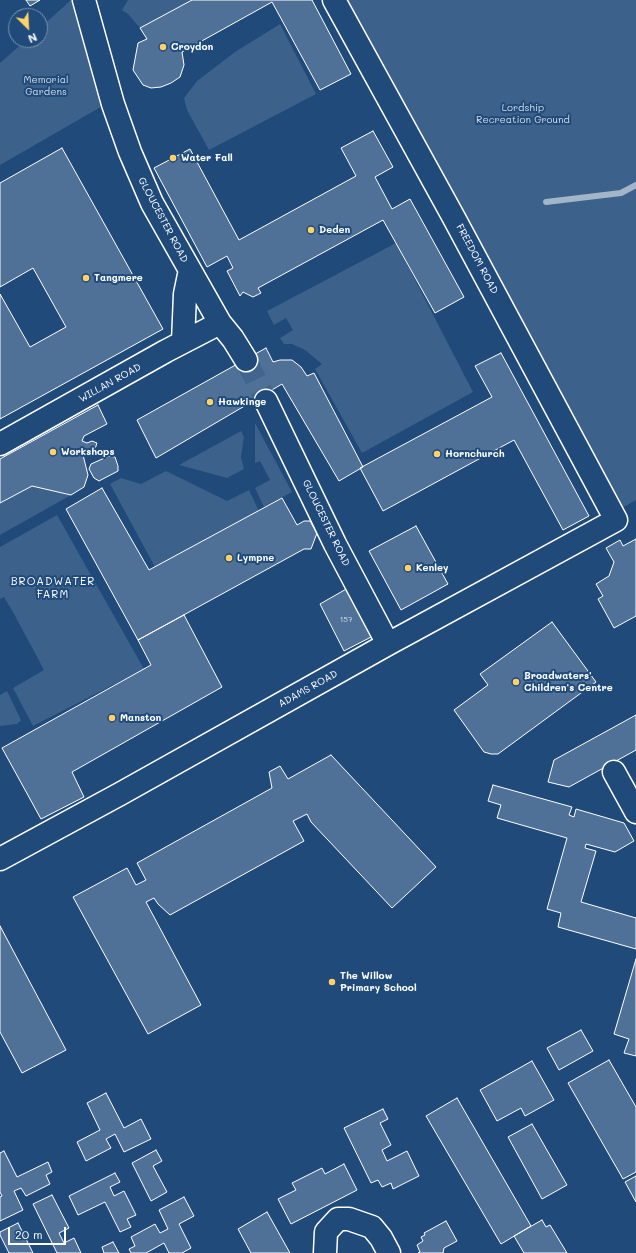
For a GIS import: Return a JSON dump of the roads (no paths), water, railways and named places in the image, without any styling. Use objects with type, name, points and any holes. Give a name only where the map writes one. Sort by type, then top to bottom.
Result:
[{"type":"street","name":"GLOUCESTER ROAD","points":[[84,0],[113,104],[130,152],[152,203],[220,322],[246,360]]},
{"type":"street","name":"FREEDOM ROAD","points":[[334,0],[454,218],[616,520]]},
{"type":"street","points":[[183,342],[185,294],[190,270]]},
{"type":"street","name":"WILLAN ROAD","points":[[0,444],[220,322]]},
{"type":"street","name":"GLOUCESTER ROAD","points":[[266,401],[335,544],[395,640]]},
{"type":"street","name":"ADAMS ROAD","points":[[0,859],[120,794],[395,640],[616,520]]},
{"type":"street","points":[[614,772],[636,812]]},
{"type":"street","points":[[325,1253],[326,1232],[338,1219],[348,1219],[372,1227],[381,1238],[389,1253]]},
{"type":"waterway","points":[[546,202],[621,193],[636,185]]},
{"type":"tunnel","points":[[246,360],[266,401]]},
{"type":"place","name":"Croydon","points":[[163,47]]},
{"type":"place","name":"Water Fall","points":[[173,158]]},
{"type":"place","name":"Deden","points":[[311,230]]},
{"type":"place","name":"Tangmere","points":[[86,278]]},
{"type":"place","name":"Hawkinge","points":[[210,402]]},
{"type":"place","name":"Workshops","points":[[53,452]]},
{"type":"place","name":"Hornchurch","points":[[437,454]]},
{"type":"place","name":"Lympne","points":[[229,558]]},
{"type":"place","name":"Kenley","points":[[408,568]]},
{"type":"place","name":"Broadwaters' Children's Centre","points":[[516,682]]},
{"type":"place","name":"Manston","points":[[112,718]]},
{"type":"place","name":"The Willow Primary School","points":[[332,982]]},
{"type":"district","name":"BROADWATER FARM","points":[[53,588]]},
{"type":"park label","name":"Memorial Gardens","points":[[46,86]]},
{"type":"park label","name":"Lordship Recreation Ground","points":[[523,114]]}]
